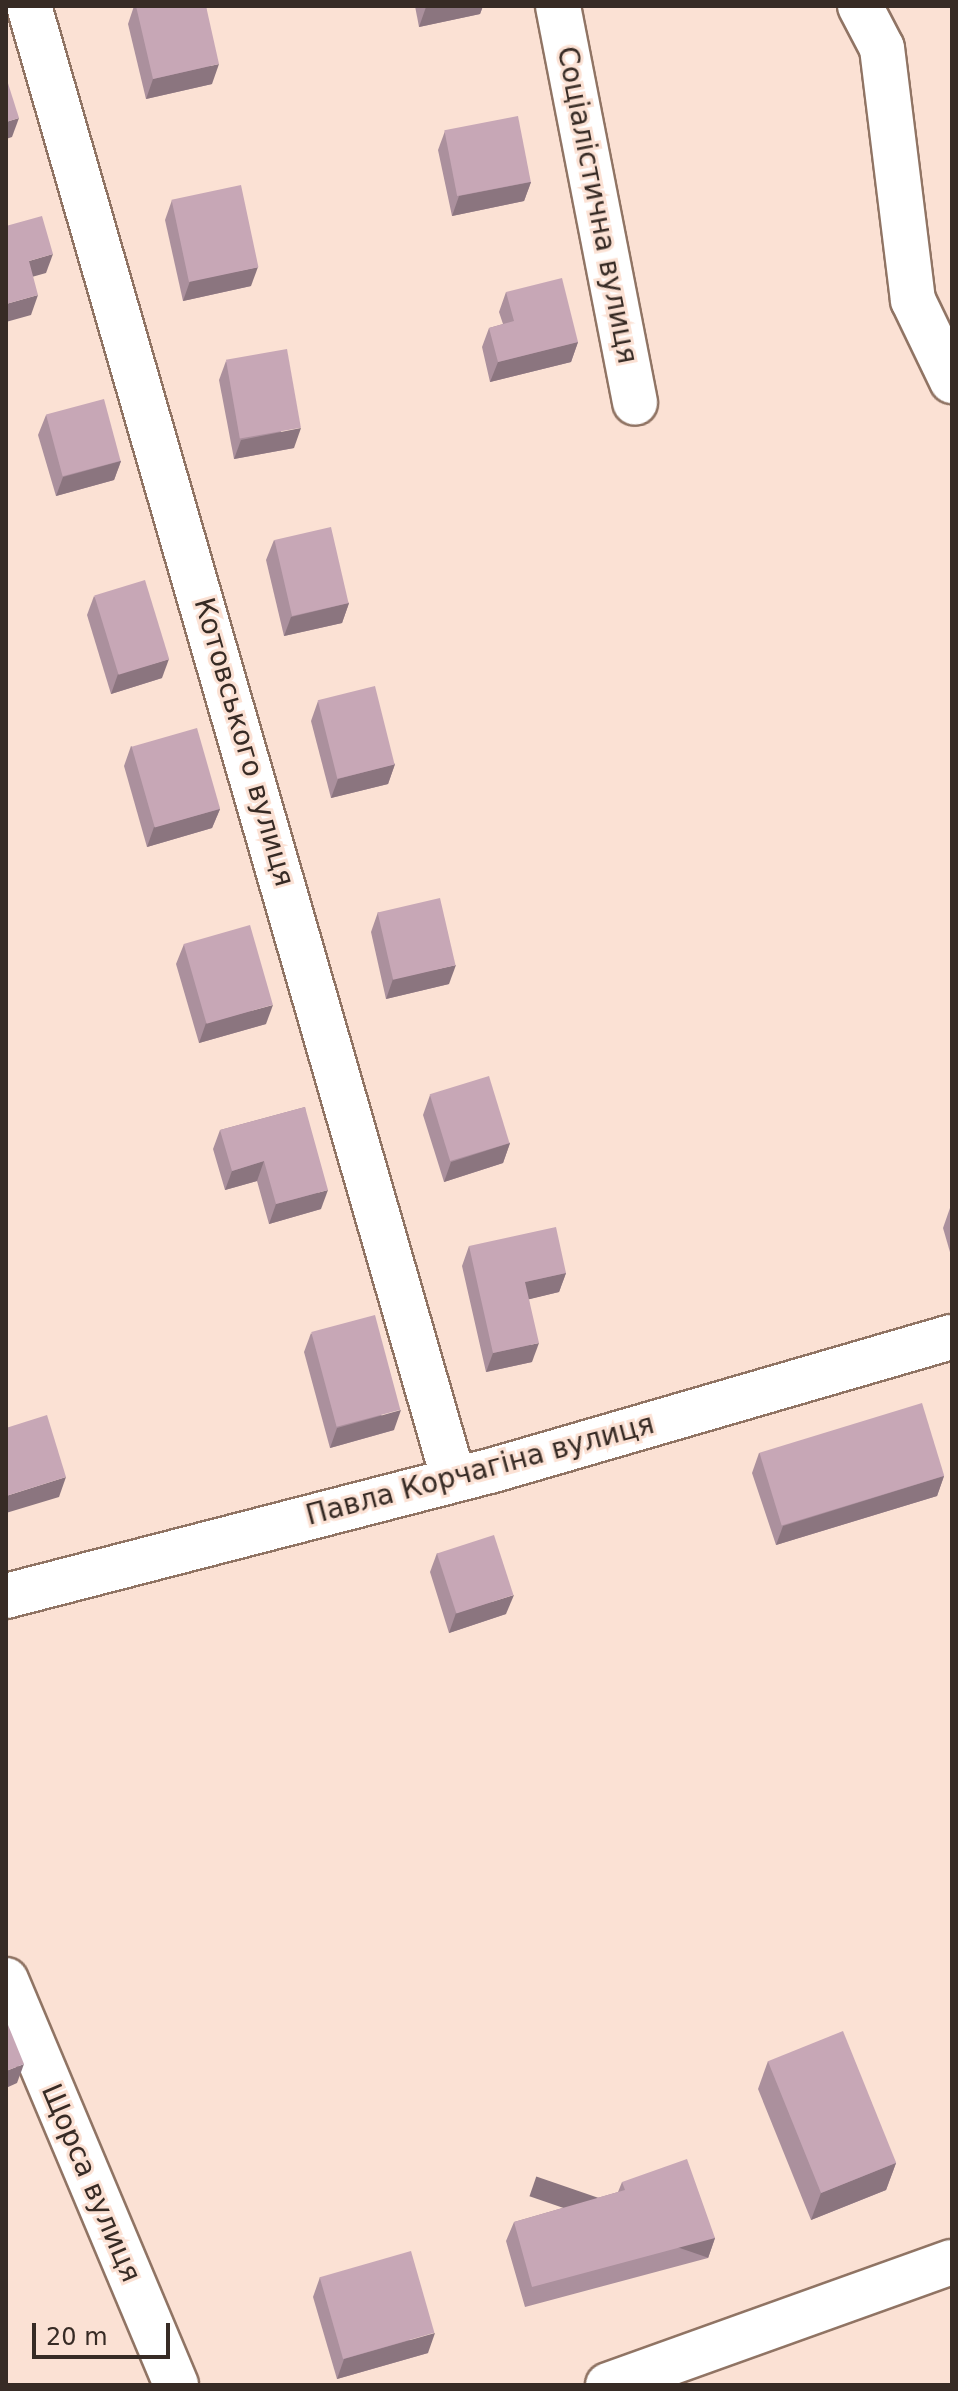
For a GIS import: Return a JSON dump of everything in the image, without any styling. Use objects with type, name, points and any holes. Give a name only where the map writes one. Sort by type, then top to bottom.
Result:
[{"type":"lane","name":"Котовського вулиця","points":[[29,6],[454,1480]]},
{"type":"lane","name":"Соціалістична вулиця","points":[[558,6],[635,403]]},
{"type":"lane","points":[[860,6],[882,48],[913,300],[952,381]]},
{"type":"lane","name":"Павла Корчагіна вулиця","points":[[6,1596],[454,1480],[952,1337]]},
{"type":"lane","name":"Щорса вулиця","points":[[6,1980],[176,2385]]},
{"type":"lane","points":[[608,2385],[952,2262]]},
{"type":"building","points":[[136,6],[206,6],[219,64],[153,79]]},
{"type":"building","points":[[6,77],[19,118],[6,122]]},
{"type":"building","points":[[518,116],[531,182],[457,196],[444,130]]},
{"type":"building","points":[[241,185],[258,267],[189,282],[172,200]]},
{"type":"building","points":[[42,216],[53,254],[29,261],[38,295],[6,304],[6,226]]},
{"type":"building","points":[[562,278],[578,342],[498,362],[489,328],[514,321],[506,292]]},
{"type":"building","points":[[287,349],[301,428],[240,439],[226,360]]},
{"type":"building","points":[[104,399],[121,461],[63,476],[46,415]]},
{"type":"building","points":[[331,527],[349,603],[292,616],[274,540]]},
{"type":"building","points":[[145,580],[169,659],[119,675],[94,595]]},
{"type":"building","points":[[375,686],[395,765],[337,779],[318,700]]},
{"type":"building","points":[[197,728],[220,809],[155,827],[132,747]]},
{"type":"building","points":[[440,898],[456,965],[393,980],[378,912]]},
{"type":"building","points":[[250,925],[273,1005],[207,1024],[184,944]]},
{"type":"building","points":[[489,1076],[509,1143],[450,1161],[430,1094]]},
{"type":"building","points":[[305,1107],[328,1190],[276,1204],[264,1161],[232,1171],[220,1130]]},
{"type":"building","points":[[556,1227],[566,1273],[525,1282],[539,1343],[493,1353],[469,1246]]},
{"type":"building","points":[[375,1315],[400,1410],[337,1427],[311,1332]]},
{"type":"building","points":[[922,1403],[944,1476],[782,1525],[759,1453]]},
{"type":"building","points":[[47,1415],[66,1477],[6,1496],[6,1428]]},
{"type":"building","points":[[494,1535],[513,1595],[456,1613],[437,1554]]},
{"type":"building","points":[[6,2020],[24,2064],[6,2071]]},
{"type":"building","points":[[843,2031],[896,2163],[821,2193],[768,2061]]},
{"type":"building","points":[[687,2159],[715,2238],[532,2287],[514,2222],[625,2190],[622,2182]]},
{"type":"building","points":[[411,2251],[434,2333],[343,2359],[320,2277]]}]
